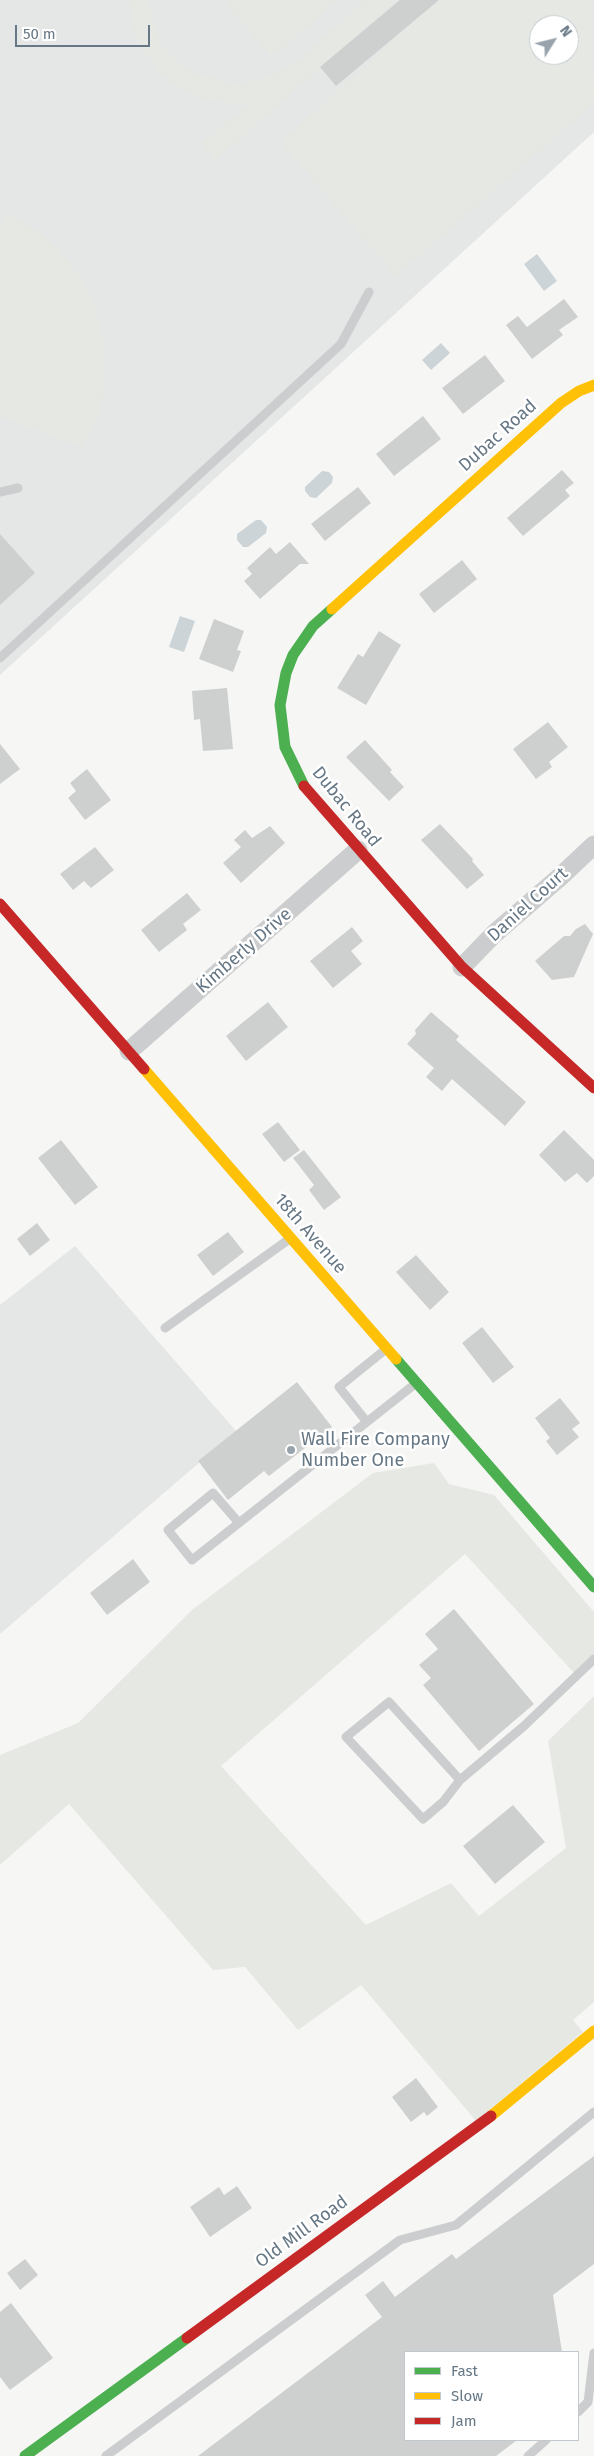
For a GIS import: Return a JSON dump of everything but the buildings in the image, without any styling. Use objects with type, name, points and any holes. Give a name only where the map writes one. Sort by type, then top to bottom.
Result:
[{"type":"street","name":"Dubac Road","points":[[594,384],[561,403],[334,605],[306,633],[293,655],[286,673],[280,705],[285,747],[299,779],[308,793],[462,967],[494,999],[594,1088]]},
{"type":"street","name":"Daniel Court","points":[[462,967],[494,934],[561,876],[594,844]]},
{"type":"street","name":"Kimberly Drive","points":[[129,1051],[358,850]]},
{"type":"street","name":"18th Avenue","points":[[0,904],[594,1587]]},
{"type":"street","name":"Old Mill Road","points":[[25,2456],[42,2448],[482,2122],[594,2031]]},
{"type":"lane","points":[[0,658],[341,344],[369,292]]},
{"type":"lane","points":[[0,492],[18,488]]},
{"type":"lane","points":[[165,1328],[291,1238]]},
{"type":"lane","points":[[367,1422],[339,1387],[386,1349]]},
{"type":"lane","points":[[239,1523],[213,1493],[168,1530],[192,1560],[239,1523],[367,1422],[416,1383]]},
{"type":"lane","points":[[460,1780],[389,1702],[346,1737],[423,1819],[443,1802],[460,1780],[524,1726],[594,1660]]},
{"type":"lane","points":[[106,2456],[400,2240],[456,2225],[594,2112]]},
{"type":"lane","points":[[579,2411],[588,2402],[594,2353]]},
{"type":"lane","points":[[528,2456],[545,2441]]},
{"type":"shaded area","points":[[0,0],[594,0],[594,132],[0,675]]},
{"type":"shaded area","points":[[129,0],[149,0],[155,28],[162,46],[192,73],[231,83],[250,82],[271,76],[291,66],[366,0],[397,0],[216,160],[202,143],[250,103],[225,103],[189,95],[160,73],[136,39]]},
{"type":"shaded area","points":[[223,0],[339,0],[272,57]]},
{"type":"shaded area","points":[[438,0],[592,0],[594,103],[396,276],[281,142]]},
{"type":"shaded area","points":[[7,214],[39,232],[53,244],[77,272],[94,305],[105,346],[104,388],[100,409],[84,448],[0,416],[0,225]]},
{"type":"shaded area","points":[[537,254],[557,281],[544,291],[524,264]]},
{"type":"shaded area","points":[[441,343],[450,353],[431,370],[422,360]]},
{"type":"shaded area","points":[[322,471],[329,472],[333,477],[332,483],[316,498],[310,497],[305,491],[305,487]]},
{"type":"shaded area","points":[[256,520],[261,520],[267,527],[266,533],[248,547],[243,547],[237,540],[237,534]]},
{"type":"shaded area","points":[[180,616],[195,621],[184,652],[169,647]]},
{"type":"shaded area","points":[[75,1246],[236,1431],[0,1634],[0,1305]]},
{"type":"shaded area","points":[[434,1463],[449,1484],[494,1495],[594,1612],[594,1655],[574,1673],[465,1554],[221,1766],[366,1925],[451,1883],[479,1916],[566,1848],[548,1741],[594,1696],[594,2002],[573,2020],[583,2032],[476,2121],[361,1985],[298,2030],[245,1967],[213,1970],[69,1804],[0,1865],[0,1755],[78,1723],[192,1610],[373,1473]]},
{"type":"traffic: fast","points":[[304,786],[285,747],[280,705],[286,673],[293,655],[313,626],[332,609]]},
{"type":"traffic: fast","points":[[396,1359],[594,1587]]},
{"type":"traffic: fast","points":[[25,2456],[187,2338]]},
{"type":"traffic: slow","points":[[332,609],[561,403],[579,391],[594,385]]},
{"type":"traffic: slow","points":[[144,1069],[396,1359]]},
{"type":"traffic: slow","points":[[491,2116],[594,2031]]},
{"type":"traffic: jam","points":[[304,786],[462,967],[594,1088]]},
{"type":"traffic: jam","points":[[0,904],[144,1069]]},
{"type":"traffic: jam","points":[[187,2338],[491,2116]]},
{"type":"place","name":"Wall Fire Company Number One","points":[[291,1450]]}]
